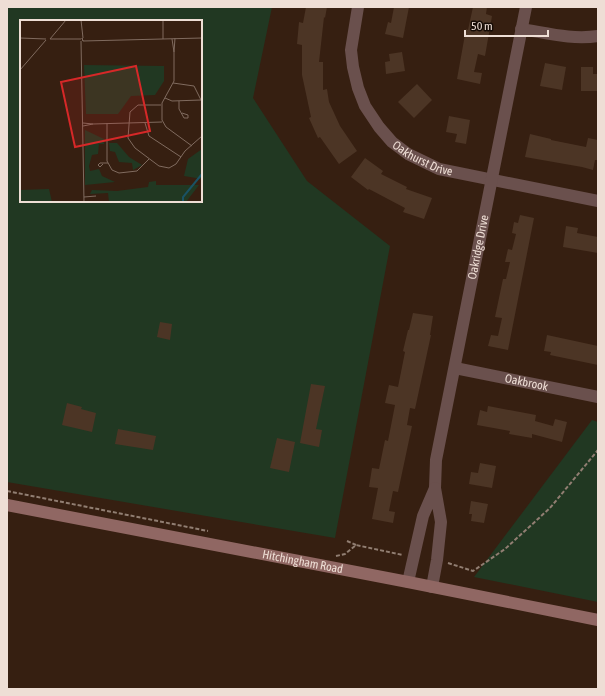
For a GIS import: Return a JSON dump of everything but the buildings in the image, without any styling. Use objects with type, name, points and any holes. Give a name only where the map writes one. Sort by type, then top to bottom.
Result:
[{"type":"street","name":"Oakhurst Drive","points":[[358,7],[351,50],[358,88],[363,100],[379,127],[392,142],[408,154],[439,169],[598,201]]},
{"type":"street","name":"Oakridge Drive","points":[[432,588],[441,522],[435,488],[436,460],[526,7]]},
{"type":"street","points":[[522,28],[565,36],[585,38],[598,36]]},
{"type":"street","name":"Oakbrook","points":[[455,368],[598,397]]},
{"type":"street","name":"Oakridge Drive","points":[[408,582],[415,557],[423,516],[435,488]]},
{"type":"street","name":"Hitchingham Road","points":[[7,505],[598,620]]},
{"type":"path","points":[[437,560],[473,571],[505,549],[550,508],[598,450]]},
{"type":"path","points":[[7,491],[212,531]]},
{"type":"path","points":[[347,541],[387,552],[415,557]]},
{"type":"path","points":[[329,554],[337,556],[344,554],[356,544]]},
{"type":"green space","points":[[7,7],[272,7],[253,98],[307,181],[390,246],[335,538],[7,482]]},
{"type":"green space","points":[[592,420],[598,422],[598,602],[474,577]]}]
